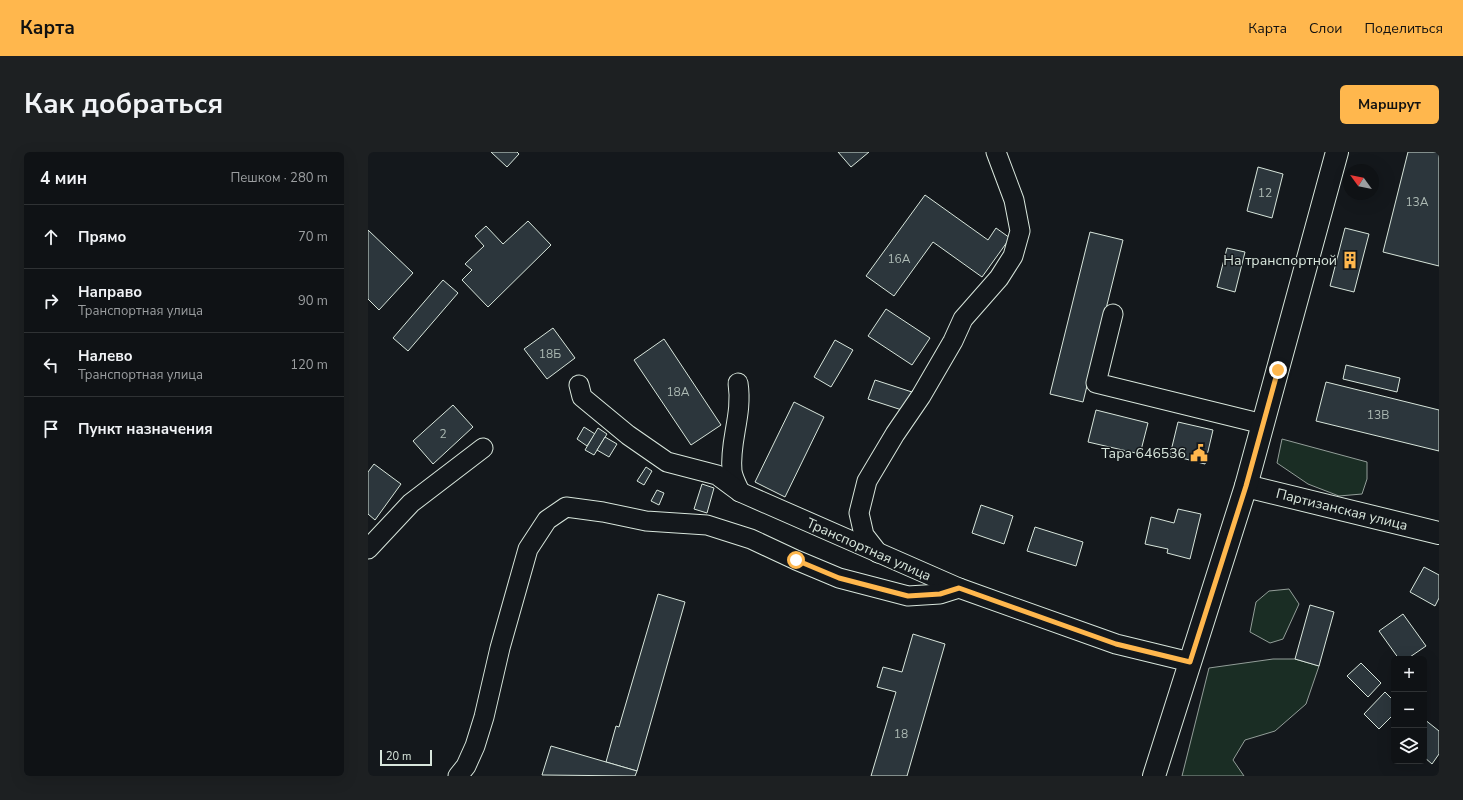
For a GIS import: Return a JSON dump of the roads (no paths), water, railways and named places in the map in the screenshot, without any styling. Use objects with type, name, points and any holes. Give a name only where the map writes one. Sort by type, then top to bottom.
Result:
[{"type":"main road","points":[[1154,776],[1246,486],[1337,152]]},
{"type":"main road","name":"Партизанская улица","points":[[1246,486],[1439,533]]},
{"type":"street","points":[[878,553],[864,535],[859,513],[867,481],[895,434],[921,396],[964,319],[999,278],[1013,256],[1020,231],[1014,200],[996,152]]},
{"type":"street","points":[[1114,314],[1096,383],[1263,424]]},
{"type":"street","points":[[738,383],[740,396],[739,415],[733,447],[732,472],[740,492]]},
{"type":"street","name":"Транспортная улица","points":[[579,386],[582,398],[628,435],[667,462],[717,475],[740,492],[959,588],[1116,644],[1190,662]]},
{"type":"street","points":[[368,549],[411,503],[483,448]]},
{"type":"street","points":[[458,776],[466,766],[482,724],[500,648],[528,549],[547,520],[566,507],[603,512],[646,521],[707,525],[751,539],[839,578],[908,596],[940,594],[959,588]]},
{"type":"place","name":"На транспортной","points":[[1350,260]]},
{"type":"place","name":"Тара 646536","points":[[1199,453]]}]
